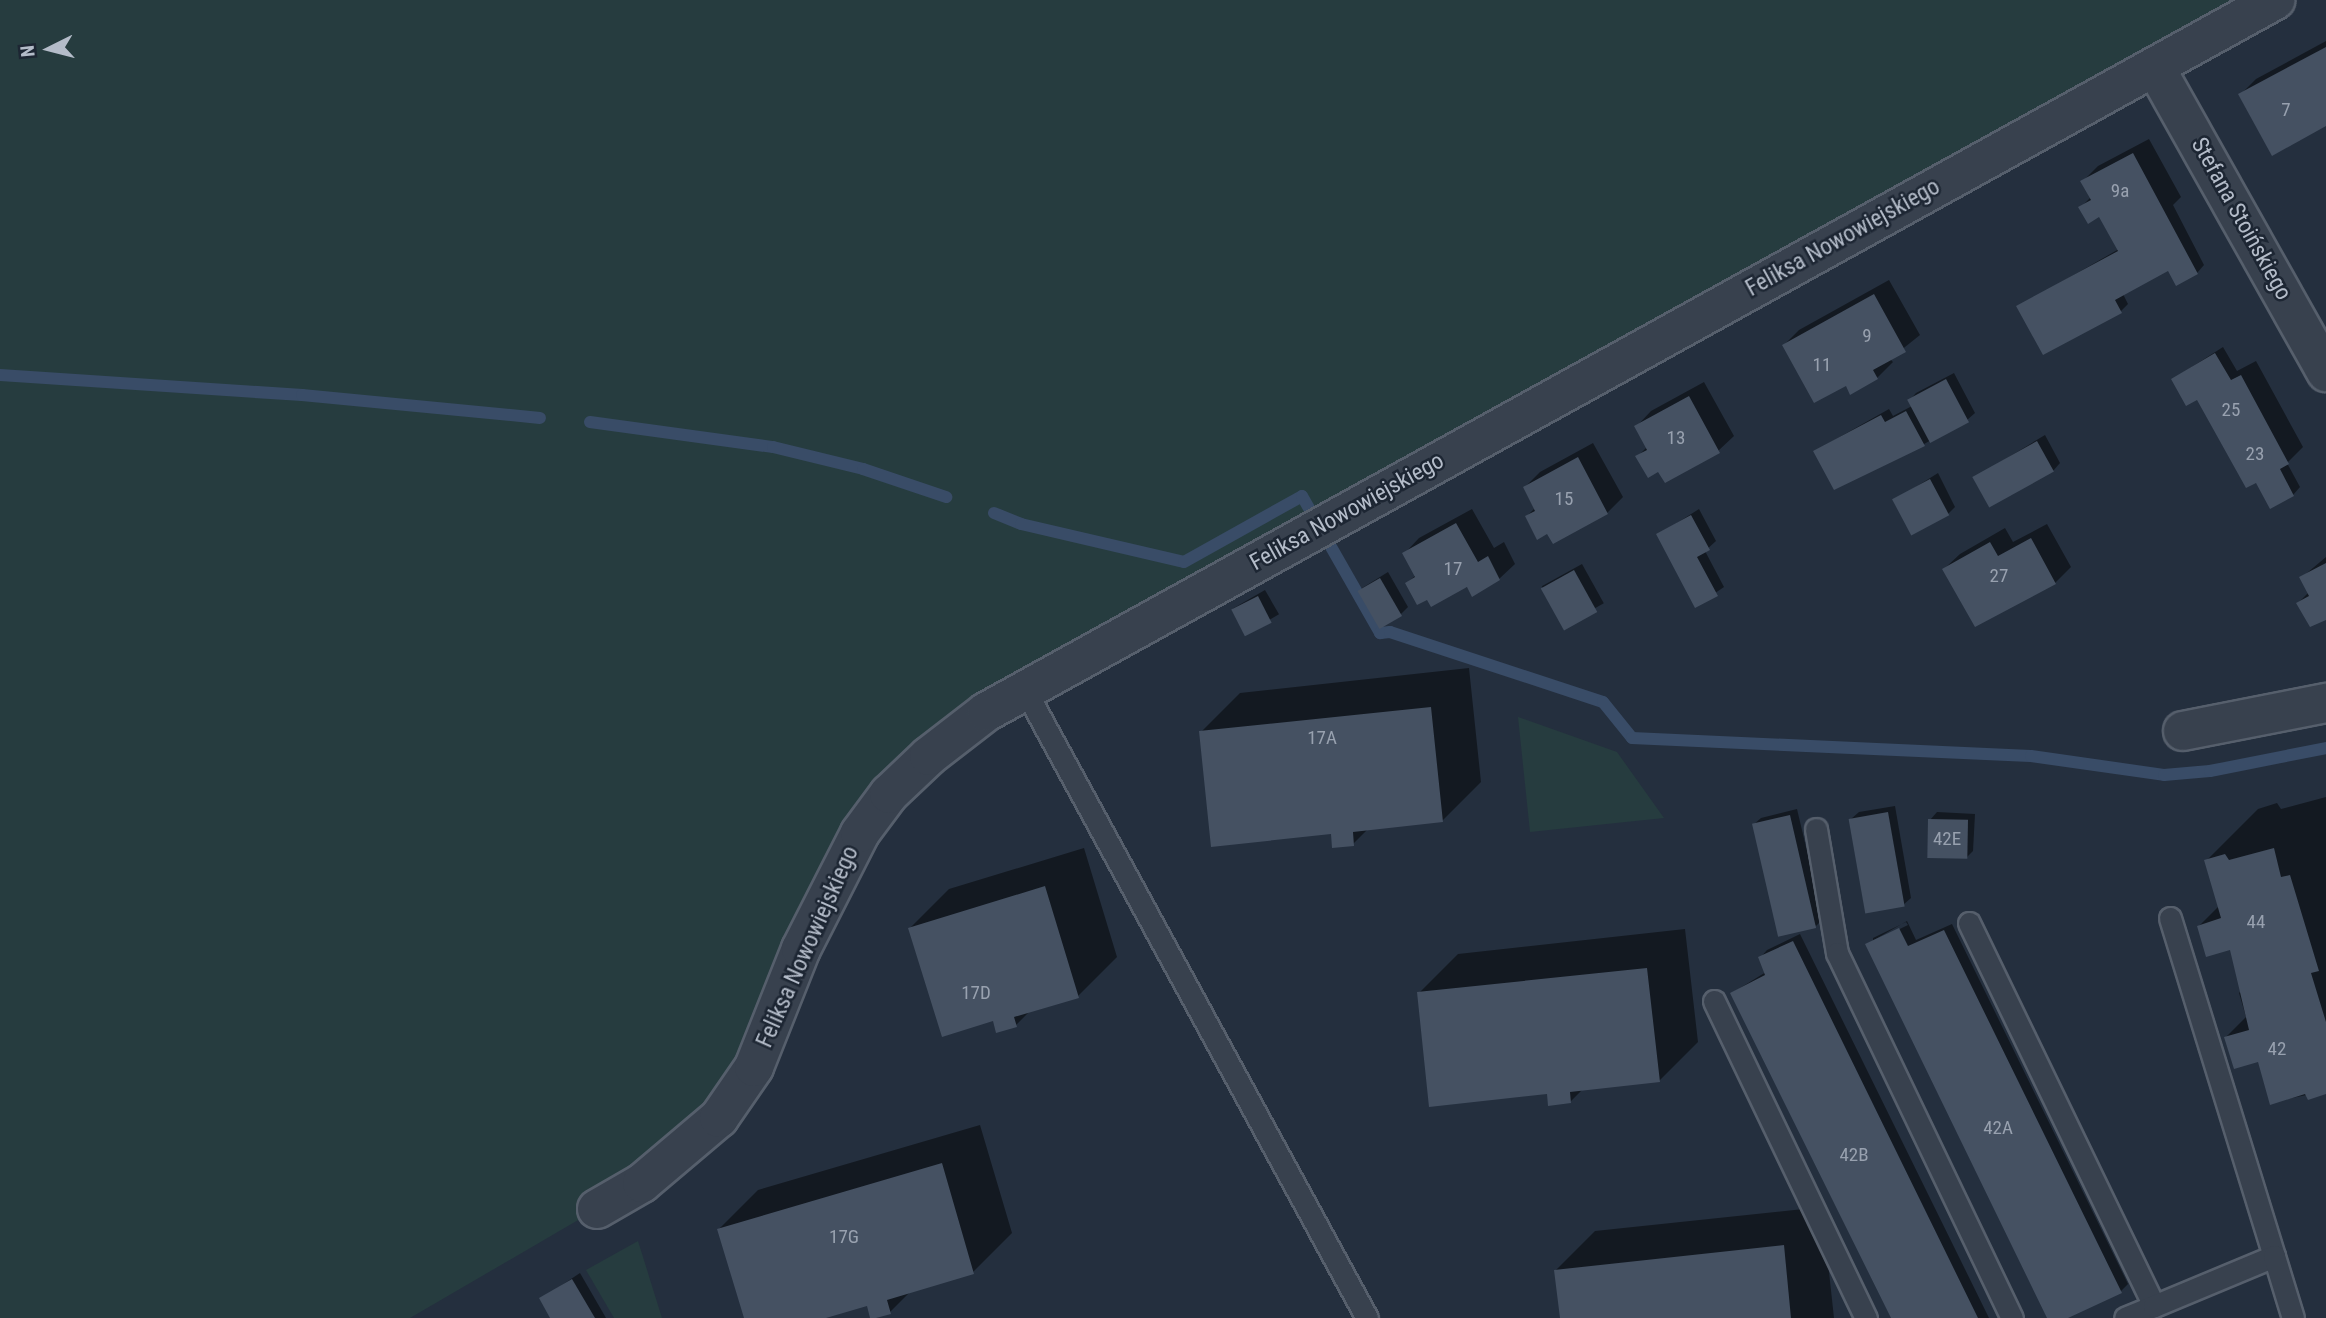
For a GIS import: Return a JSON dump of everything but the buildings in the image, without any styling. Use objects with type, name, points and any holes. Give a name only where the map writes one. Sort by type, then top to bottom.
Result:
[{"type":"street","name":"Feliksa Nowowiejskiego","points":[[597,1209],[642,1183],[719,1118],[754,1067],[833,881],[889,794],[986,712],[2275,0]]},
{"type":"street","name":"Stefana Stoińskiego","points":[[2155,66],[2326,372]]},
{"type":"street","points":[[2183,731],[2326,703]]},
{"type":"lane","points":[[1025,690],[1367,1318]]},
{"type":"lane","points":[[1816,829],[1837,953],[2012,1318]]},
{"type":"lane","points":[[2170,918],[2293,1318]]},
{"type":"lane","points":[[1969,923],[2154,1306]]},
{"type":"lane","points":[[1714,1001],[1866,1318]]},
{"type":"lane","points":[[2125,1318],[2274,1256]]},
{"type":"green space","points":[[0,0],[2275,0],[1338,516],[889,794],[754,1067],[597,1209],[410,1318],[0,1318]]},
{"type":"green space","points":[[1518,717],[1617,752],[1664,818],[1530,832]]},
{"type":"green space","points":[[638,1241],[662,1318],[614,1318],[586,1270]]},
{"type":"waterway","points":[[0,375],[302,395],[540,418]]},
{"type":"waterway","points":[[590,422],[773,447],[863,469],[946,497]]},
{"type":"waterway","points":[[994,513],[1021,524],[1184,562],[1302,496],[1380,633],[1390,632],[1603,702],[1632,738],[2031,756],[2164,775],[2210,771],[2326,748]]}]
